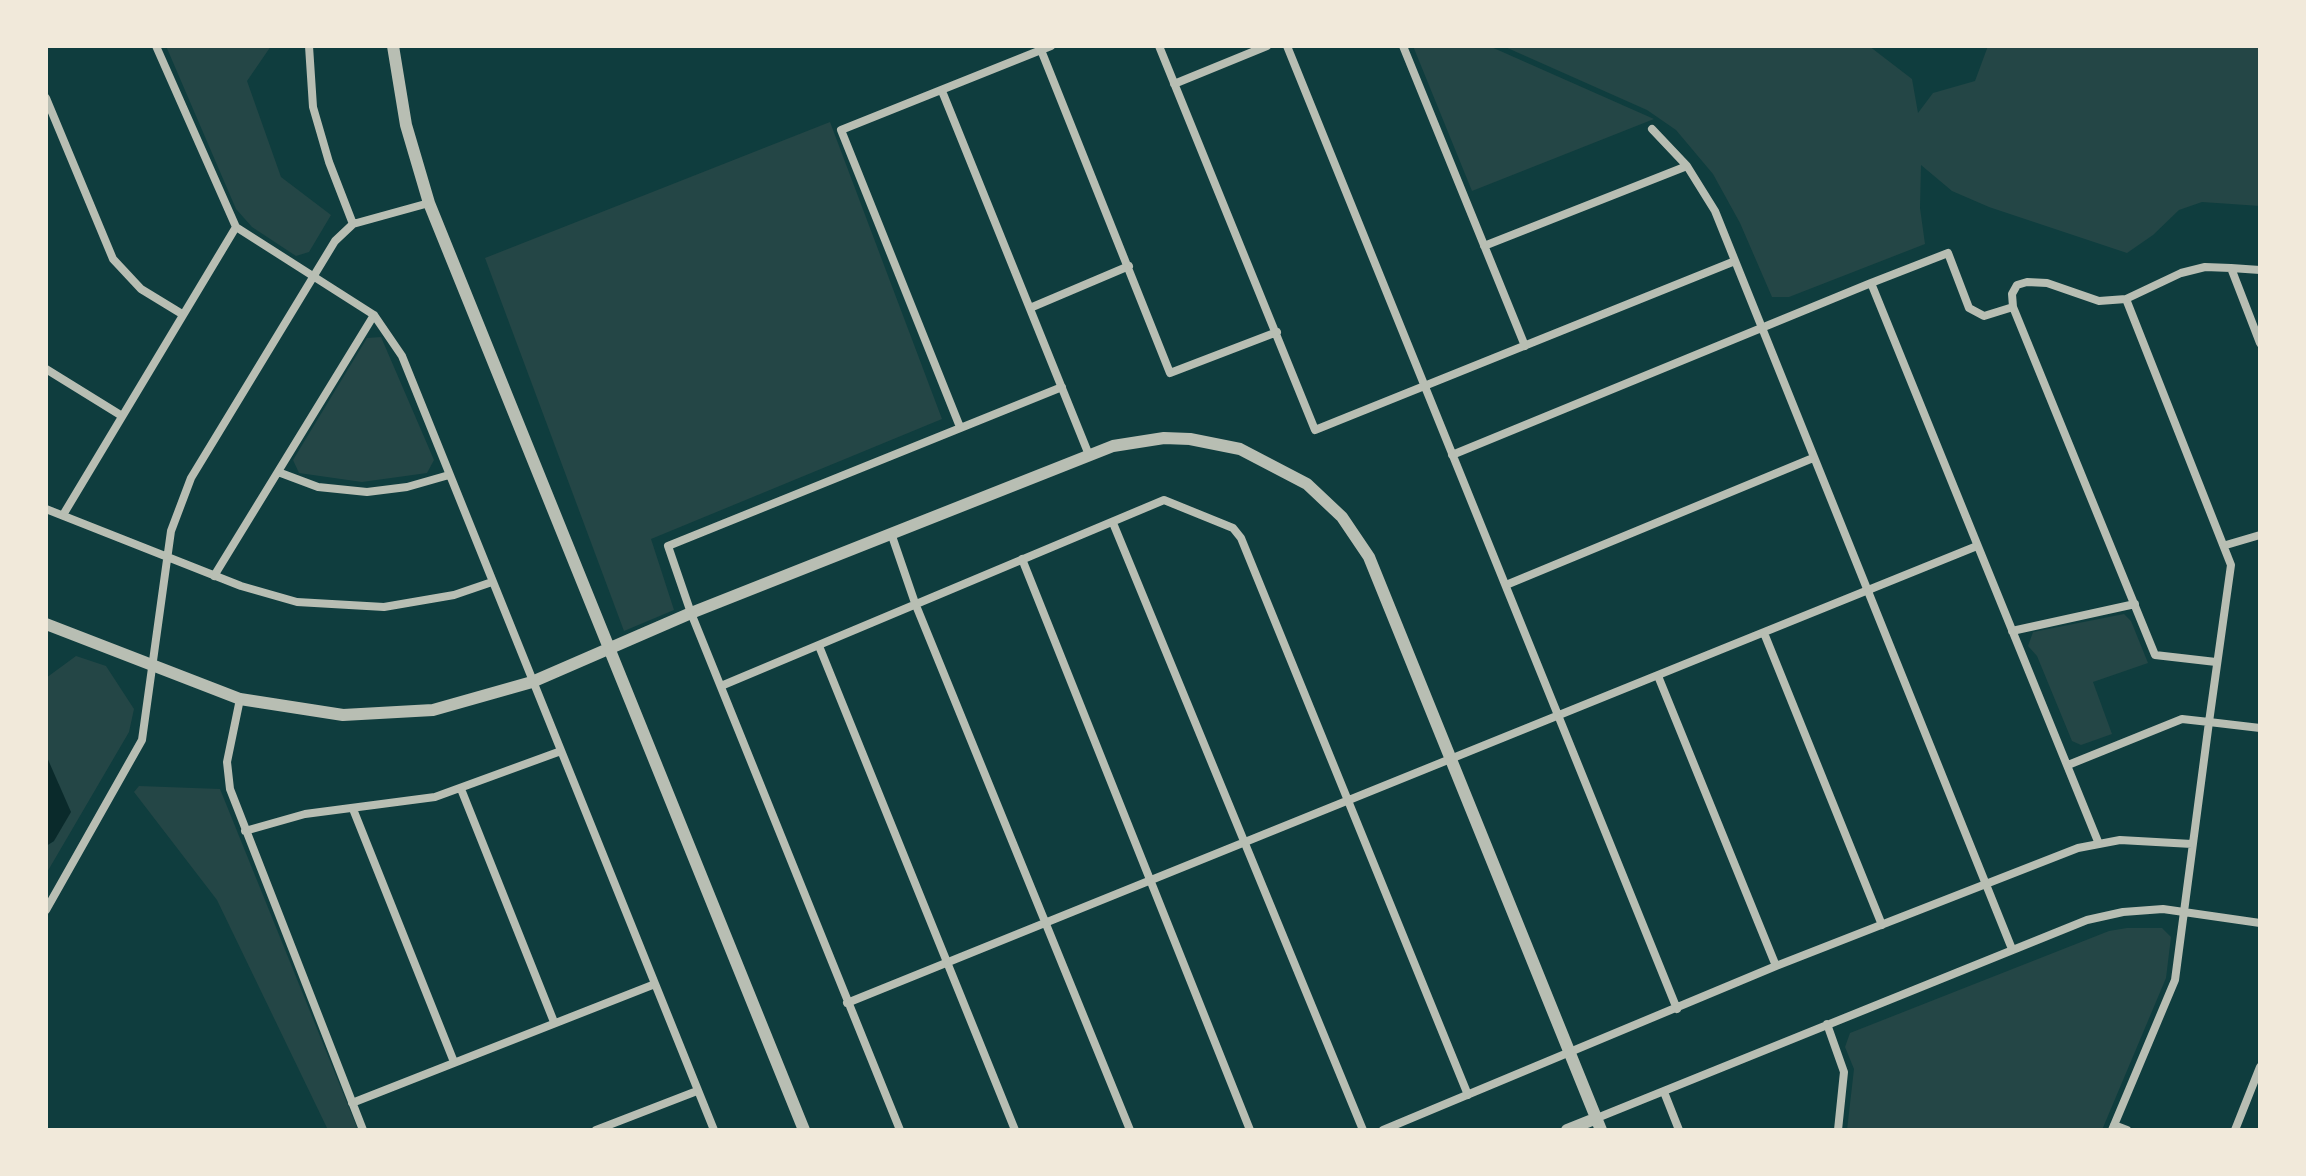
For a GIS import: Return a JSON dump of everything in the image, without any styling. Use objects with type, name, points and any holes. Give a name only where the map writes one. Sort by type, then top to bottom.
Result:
[{"type":"street","points":[[156,46],[236,227],[374,315],[402,356],[714,1130]]},
{"type":"street","points":[[309,46],[313,107],[329,162],[353,224]]},
{"type":"street","points":[[393,46],[406,125],[429,203],[804,1130]]},
{"type":"street","points":[[960,427],[841,130],[1051,46]]},
{"type":"street","points":[[1159,46],[1315,430],[1735,261]]},
{"type":"street","points":[[1174,84],[1267,46]]},
{"type":"street","points":[[1287,46],[1677,1009]]},
{"type":"street","points":[[1403,46],[1525,346]]},
{"type":"street","points":[[1041,50],[1170,373],[1277,332]]},
{"type":"street","points":[[942,91],[1089,455]]},
{"type":"street","points":[[46,98],[51,122],[113,259],[141,289],[182,314]]},
{"type":"street","points":[[1652,129],[1687,166],[1715,211],[2012,949]]},
{"type":"street","points":[[1484,246],[1687,166]]},
{"type":"street","points":[[46,910],[142,740],[175,516],[191,478],[335,241],[353,224],[429,203]]},
{"type":"street","points":[[63,515],[236,227]]},
{"type":"street","points":[[1452,455],[1948,253],[1969,308],[1984,316],[2013,307]]},
{"type":"street","points":[[1030,308],[1129,266]]},
{"type":"street","points":[[2216,662],[2155,655],[2013,307],[2014,289],[2027,282],[2047,283],[2099,301],[2126,299],[2181,273],[2205,267],[2260,270]]},
{"type":"street","points":[[2231,268],[2260,343]]},
{"type":"street","points":[[1871,283],[2099,844]]},
{"type":"street","points":[[2126,299],[2226,545],[2231,565],[2175,980],[2113,1127],[2127,1130]]},
{"type":"street","points":[[214,576],[374,315]]},
{"type":"street","points":[[46,369],[122,416]]},
{"type":"street","points":[[900,1130],[691,613],[668,546],[1062,387]]},
{"type":"street","points":[[46,624],[240,699],[313,712],[374,716],[456,705],[532,682],[691,613],[892,536],[1089,455],[1138,441],[1190,439],[1252,454],[1307,484],[1342,517],[1369,557],[1599,1124]]},
{"type":"street","points":[[1506,585],[1813,458]]},
{"type":"street","points":[[278,472],[318,487],[367,492],[407,487],[449,475]]},
{"type":"street","points":[[721,686],[1164,500],[1233,528],[1241,538],[1468,1095]]},
{"type":"street","points":[[46,509],[214,576],[297,602],[355,608],[413,604],[492,582]]},
{"type":"street","points":[[1113,523],[1363,1130]]},
{"type":"street","points":[[2226,545],[2260,535]]},
{"type":"street","points":[[892,536],[915,603],[1130,1130]]},
{"type":"street","points":[[847,1003],[1977,546]]},
{"type":"street","points":[[1022,559],[1250,1130]]},
{"type":"street","points":[[2012,631],[2135,604]]},
{"type":"street","points":[[1764,633],[1882,925]]},
{"type":"street","points":[[819,646],[1015,1130]]},
{"type":"street","points":[[1658,676],[1776,966]]},
{"type":"street","points":[[240,699],[229,747],[228,776],[245,831],[363,1130]]},
{"type":"street","points":[[2068,765],[2182,719],[2260,728]]},
{"type":"street","points":[[245,831],[305,814],[408,802],[461,789],[561,751]]},
{"type":"street","points":[[461,789],[554,1022]]},
{"type":"street","points":[[353,809],[454,1062]]},
{"type":"street","points":[[1383,1130],[1776,966],[2064,853],[2099,844],[2143,840],[2192,844]]},
{"type":"street","points":[[1567,1130],[1599,1124],[1664,1092],[1827,1024],[2105,915],[2143,910],[2260,923]]},
{"type":"street","points":[[352,1103],[655,984]]},
{"type":"street","points":[[1827,1024],[1844,1072],[1838,1130]]},
{"type":"street","points":[[2235,1130],[2260,1067]]},
{"type":"street","points":[[596,1130],[697,1091]]},
{"type":"street","points":[[1664,1092],[1679,1130]]},
{"type":"shaded area","points":[[166,46],[271,46],[247,81],[281,177],[331,215],[309,252],[296,256],[252,227],[236,209]]},
{"type":"shaded area","points":[[1413,46],[1489,46],[1654,119],[1472,191]]},
{"type":"shaded area","points":[[1503,46],[1869,46],[1912,79],[1918,113],[1933,93],[1975,81],[1988,46],[2260,46],[2260,206],[2202,202],[2179,210],[2153,235],[2127,253],[1989,207],[1952,191],[1921,165],[1920,208],[1925,244],[1789,297],[1772,297],[1740,223],[1713,174],[1676,130],[1647,110]]},
{"type":"shaded area","points":[[830,122],[942,419],[651,539],[674,610],[624,631],[485,258]]},
{"type":"shaded area","points":[[381,337],[434,460],[427,473],[362,482],[299,473],[293,460],[367,338]]},
{"type":"shaded area","points":[[2124,614],[2131,621],[2148,663],[2093,682],[2112,734],[2081,745],[2072,741],[2037,656],[2028,646],[2033,632]]},
{"type":"shaded area","points":[[76,656],[106,666],[134,709],[129,732],[46,874],[46,846],[54,841],[51,769],[46,755],[46,678]]},
{"type":"shaded area","points":[[46,755],[71,812],[54,841],[46,846]]},
{"type":"shaded area","points":[[139,786],[220,789],[358,1130],[328,1130],[217,900],[134,792]]},
{"type":"shaded area","points":[[2162,928],[2171,937],[2166,978],[2102,1130],[1847,1130],[1854,1069],[1845,1047],[1850,1033],[2109,931]]}]
